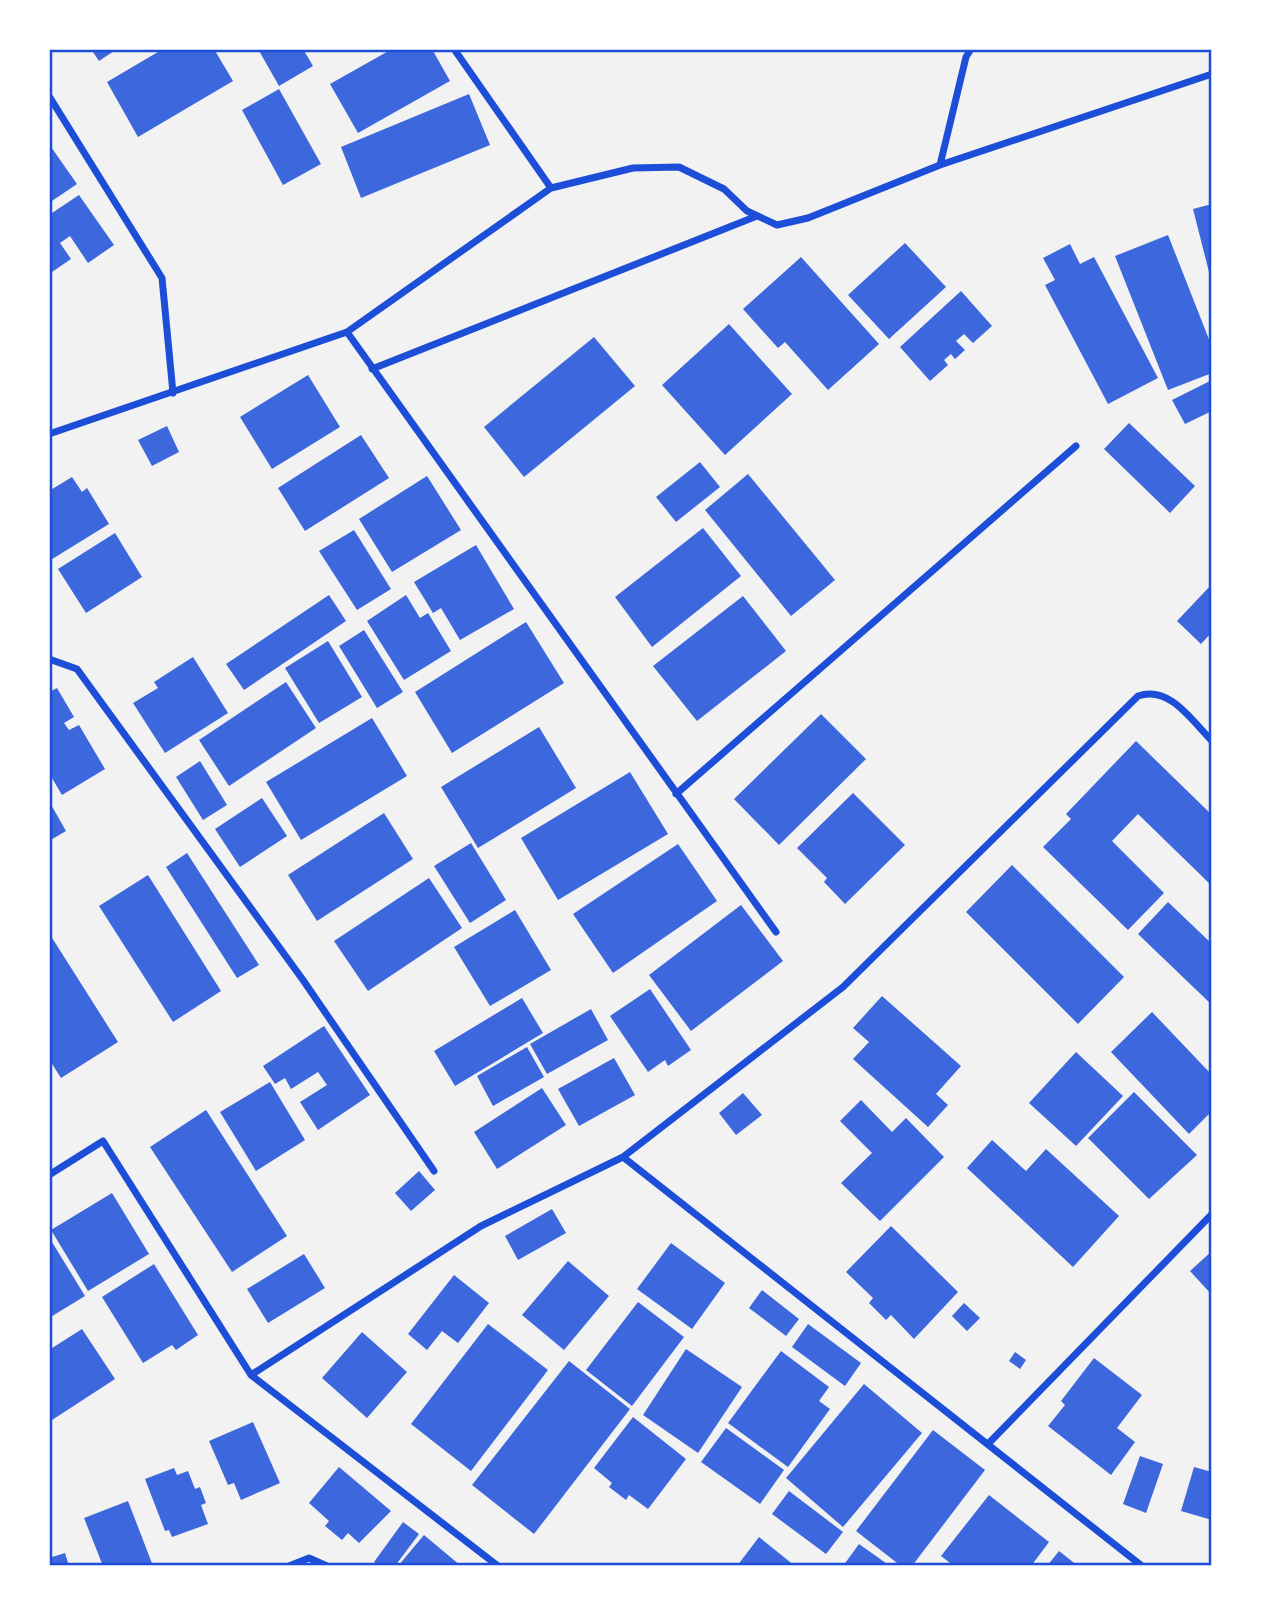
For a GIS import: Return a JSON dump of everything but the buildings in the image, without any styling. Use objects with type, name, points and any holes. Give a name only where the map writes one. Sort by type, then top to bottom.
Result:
[{"type":"street","points":[[454,49],[551,188]]},
{"type":"street","points":[[940,165],[966,57],[971,49]]},
{"type":"street","points":[[49,434],[347,332],[551,188],[633,168],[678,167],[724,190],[757,216],[778,225],[808,219],[940,165],[1212,74]]},
{"type":"street","points":[[49,96],[162,278],[173,393]]},
{"type":"street","points":[[372,369],[757,216]]},
{"type":"street","points":[[347,332],[776,932]]},
{"type":"street","points":[[677,794],[1076,446]]},
{"type":"street","points":[[49,659],[77,669],[303,980],[434,1171]]},
{"type":"street","points":[[251,1375],[481,1226],[622,1157],[843,987],[1139,696],[1152,691],[1169,698],[1212,741]]},
{"type":"street","points":[[49,1175],[103,1141],[251,1375],[498,1566]]},
{"type":"street","points":[[622,1157],[1142,1566]]},
{"type":"street","points":[[988,1444],[1212,1214]]},
{"type":"street","points":[[289,1566],[309,1558],[327,1566]]}]
